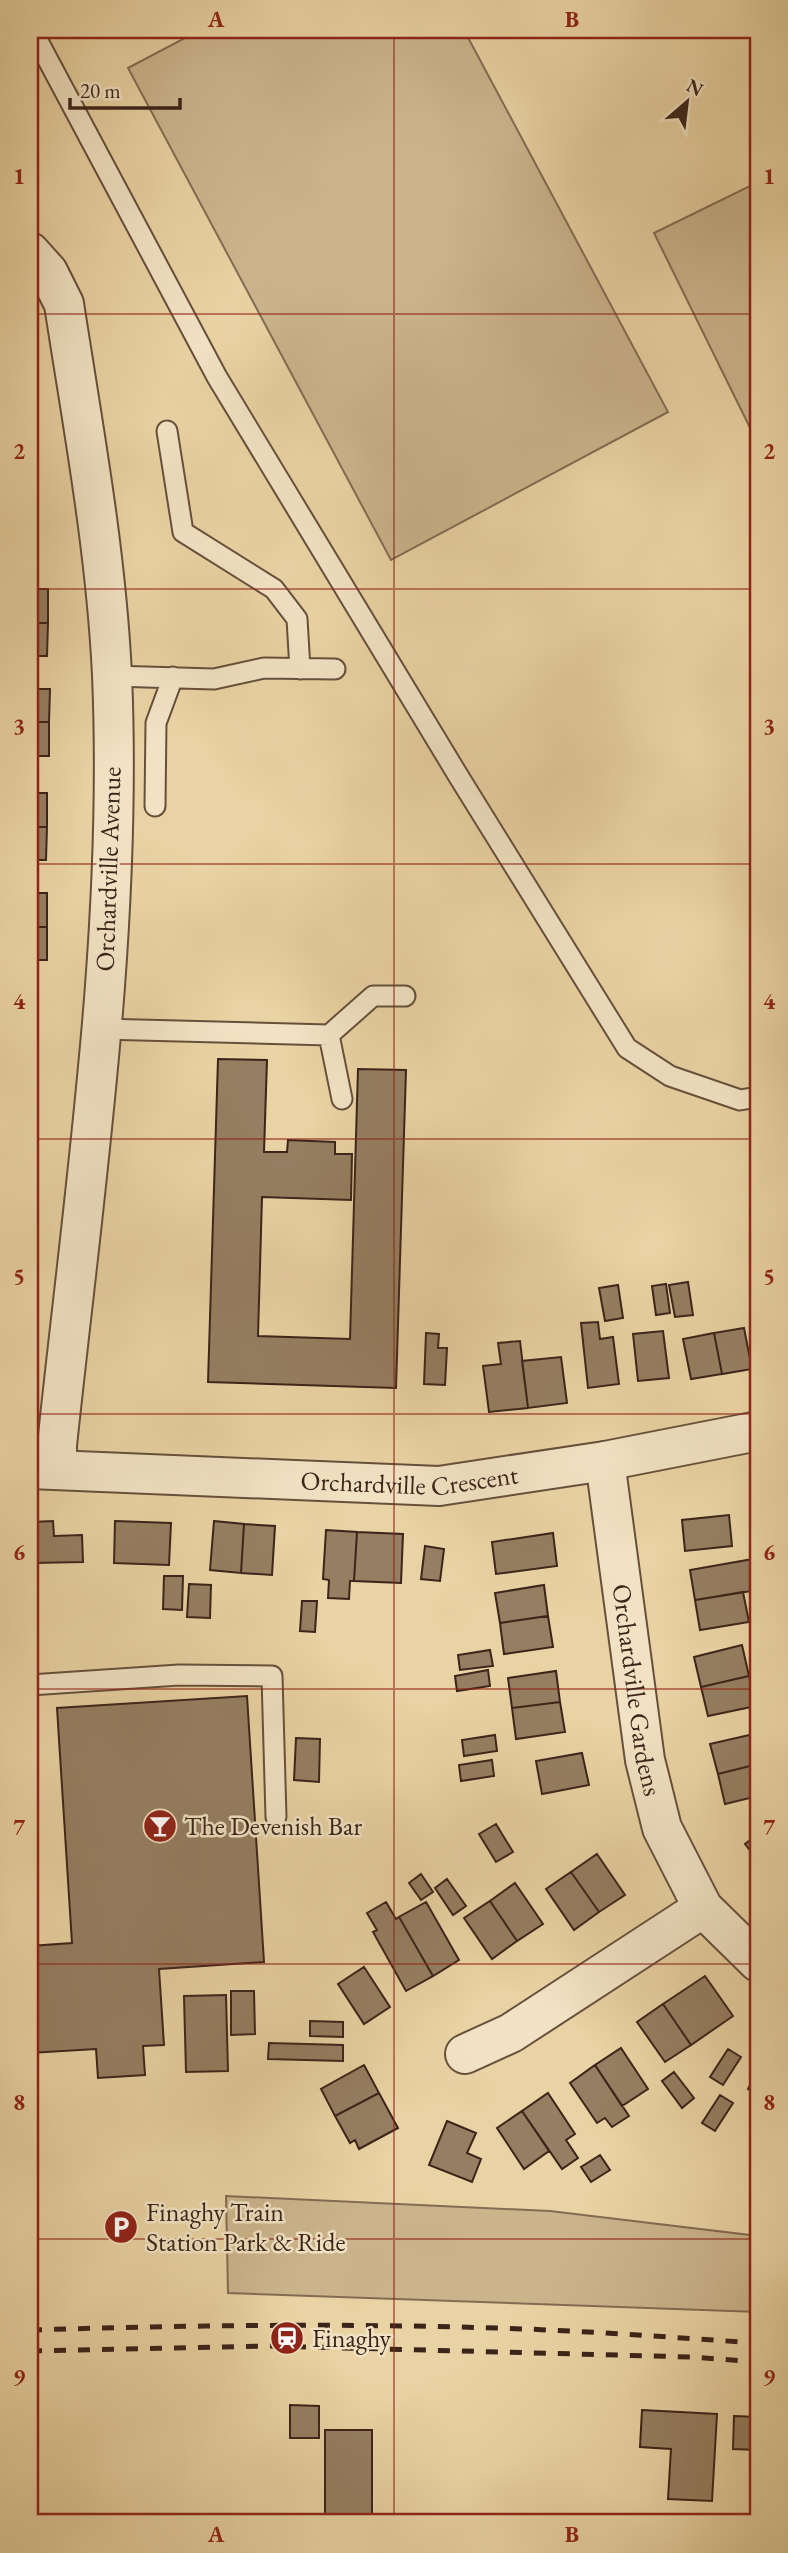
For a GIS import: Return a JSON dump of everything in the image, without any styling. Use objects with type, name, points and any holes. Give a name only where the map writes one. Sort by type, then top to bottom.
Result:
[{"type":"street","name":"Orchardville Avenue","points":[[30,252],[48,272],[64,304],[105,575],[112,676],[113,863],[101,1029],[57,1445],[44,1469]]},
{"type":"street","name":"Orchardville Crescent","points":[[44,1469],[439,1486],[605,1461],[758,1431]]},
{"type":"street","name":"Orchardville Gardens","points":[[605,1461],[645,1760],[662,1828],[703,1908],[758,1962]]},
{"type":"street","points":[[465,2054],[511,2033],[703,1908]]},
{"type":"lane","points":[[32,30],[217,377],[628,1048],[670,1076],[740,1100],[758,1097]]},
{"type":"lane","points":[[167,431],[183,532],[274,589],[296,619],[300,669]]},
{"type":"lane","points":[[112,676],[214,679],[264,668],[335,669]]},
{"type":"lane","points":[[155,806],[156,723],[173,677]]},
{"type":"lane","points":[[101,1029],[330,1035],[373,996],[405,996]]},
{"type":"lane","points":[[330,1035],[342,1099]]},
{"type":"lane","points":[[30,1685],[179,1675],[272,1676],[276,1817]]},
{"type":"shaded area","points":[[200,30],[464,30],[668,412],[391,560],[128,68]]},
{"type":"shaded area","points":[[758,182],[758,444],[654,233]]},
{"type":"shaded area","points":[[226,2196],[550,2211],[758,2236],[758,2312],[228,2293]]},
{"type":"building","points":[[30,589],[48,589],[48,623],[30,623]]},
{"type":"building","points":[[30,623],[48,623],[47,656],[30,656]]},
{"type":"building","points":[[30,689],[50,689],[49,722],[30,722]]},
{"type":"building","points":[[30,722],[49,722],[49,756],[30,756]]},
{"type":"building","points":[[30,793],[47,793],[47,827],[30,827]]},
{"type":"building","points":[[30,827],[47,827],[46,860],[30,860]]},
{"type":"building","points":[[30,893],[47,893],[47,927],[30,927]]},
{"type":"building","points":[[30,927],[47,927],[47,960],[30,960]]},
{"type":"building","points":[[30,1030],[35,1030],[35,1064],[30,1064]]},
{"type":"building","points":[[218,1059],[267,1060],[264,1152],[287,1152],[288,1140],[335,1142],[335,1154],[352,1154],[351,1200],[262,1197],[258,1336],[350,1339],[358,1069],[406,1070],[396,1388],[208,1382]]},
{"type":"building","points":[[30,1064],[35,1064],[35,1097],[30,1097]]},
{"type":"building","points":[[688,1282],[693,1315],[675,1317],[669,1285]]},
{"type":"building","points":[[666,1284],[670,1313],[656,1315],[652,1286]]},
{"type":"building","points":[[618,1285],[623,1318],[605,1321],[599,1288]]},
{"type":"building","points":[[598,1322],[600,1339],[613,1337],[619,1384],[588,1388],[581,1323]]},
{"type":"building","points":[[744,1328],[752,1369],[722,1374],[714,1333]]},
{"type":"building","points":[[663,1331],[669,1378],[638,1381],[633,1334]]},
{"type":"building","points":[[426,1333],[439,1334],[438,1348],[447,1348],[445,1385],[424,1384]]},
{"type":"building","points":[[714,1333],[722,1374],[691,1379],[683,1339]]},
{"type":"building","points":[[520,1341],[528,1408],[489,1412],[483,1366],[501,1364],[498,1343]]},
{"type":"building","points":[[561,1357],[567,1403],[528,1408],[522,1361]]},
{"type":"building","points":[[729,1515],[732,1546],[685,1551],[682,1520]]},
{"type":"building","points":[[53,1521],[54,1536],[82,1535],[83,1562],[32,1563],[31,1522]]},
{"type":"building","points":[[115,1521],[171,1523],[169,1565],[114,1563]]},
{"type":"building","points":[[214,1521],[244,1524],[241,1573],[210,1570]]},
{"type":"building","points":[[244,1524],[275,1526],[272,1575],[241,1573]]},
{"type":"building","points":[[326,1530],[357,1532],[354,1581],[350,1581],[349,1599],[328,1598],[329,1580],[323,1579]]},
{"type":"building","points":[[357,1532],[403,1534],[401,1583],[354,1581]]},
{"type":"building","points":[[553,1533],[557,1566],[496,1574],[492,1542]]},
{"type":"building","points":[[425,1546],[444,1549],[440,1581],[421,1579]]},
{"type":"building","points":[[753,1559],[758,1590],[695,1600],[690,1570]]},
{"type":"building","points":[[164,1576],[183,1576],[182,1610],[163,1609]]},
{"type":"building","points":[[189,1584],[211,1585],[210,1618],[187,1617]]},
{"type":"building","points":[[544,1585],[548,1616],[500,1623],[495,1593]]},
{"type":"building","points":[[743,1592],[749,1622],[700,1630],[695,1600]]},
{"type":"building","points":[[302,1601],[317,1601],[315,1632],[300,1631]]},
{"type":"building","points":[[548,1616],[553,1647],[504,1654],[500,1623]]},
{"type":"building","points":[[742,1645],[749,1676],[701,1687],[694,1657]]},
{"type":"building","points":[[490,1650],[493,1666],[460,1670],[458,1655]]},
{"type":"building","points":[[488,1670],[490,1686],[457,1691],[455,1676]]},
{"type":"building","points":[[556,1671],[560,1702],[512,1708],[508,1678]]},
{"type":"building","points":[[749,1676],[756,1706],[708,1716],[701,1687]]},
{"type":"building","name":"The Devenish Bar","points":[[247,1696],[264,1962],[159,1969],[164,2045],[143,2046],[145,2075],[98,2078],[96,2049],[30,2053],[30,1946],[72,1943],[57,1708]]},
{"type":"building","points":[[560,1702],[565,1732],[516,1739],[512,1708]]},
{"type":"building","points":[[758,1733],[758,1764],[718,1774],[710,1744]]},
{"type":"building","points":[[495,1735],[497,1751],[464,1756],[462,1740]]},
{"type":"building","points":[[296,1738],[320,1739],[319,1782],[294,1780]]},
{"type":"building","points":[[582,1753],[589,1785],[542,1794],[536,1761]]},
{"type":"building","points":[[492,1760],[494,1776],[461,1781],[459,1765]]},
{"type":"building","points":[[758,1764],[758,1796],[725,1804],[718,1774]]},
{"type":"building","points":[[496,1824],[513,1852],[496,1862],[479,1834]]},
{"type":"building","points":[[758,1834],[758,1861],[745,1844]]},
{"type":"building","points":[[597,1854],[625,1895],[599,1912],[571,1872]]},
{"type":"building","points":[[571,1872],[599,1912],[574,1930],[546,1889]]},
{"type":"building","points":[[421,1874],[433,1892],[421,1900],[409,1883]]},
{"type":"building","points":[[447,1879],[466,1906],[453,1915],[435,1888]]},
{"type":"building","points":[[515,1883],[543,1924],[517,1941],[490,1901]]},
{"type":"building","points":[[490,1901],[517,1941],[492,1959],[464,1918]]},
{"type":"building","points":[[386,1902],[396,1919],[399,1917],[433,1976],[406,1991],[373,1932],[377,1930],[367,1913]]},
{"type":"building","points":[[426,1902],[459,1960],[433,1976],[399,1917]]},
{"type":"building","points":[[364,1967],[390,2007],[364,2024],[338,1984]]},
{"type":"building","points":[[705,1976],[733,2016],[691,2045],[663,2004]]},
{"type":"building","points":[[231,1991],[254,1991],[255,2034],[231,2035]]},
{"type":"building","points":[[226,1995],[228,2071],[186,2072],[184,1996]]},
{"type":"building","points":[[663,2004],[691,2045],[665,2062],[637,2022]]},
{"type":"building","points":[[310,2021],[343,2022],[343,2037],[310,2036]]},
{"type":"building","points":[[269,2043],[343,2045],[343,2061],[268,2059]]},
{"type":"building","points":[[621,2048],[648,2089],[622,2106],[595,2065]]},
{"type":"building","points":[[728,2049],[741,2057],[723,2085],[710,2077]]},
{"type":"building","points":[[364,2065],[379,2093],[335,2116],[321,2089]]},
{"type":"building","points":[[595,2065],[629,2116],[612,2127],[605,2118],[597,2123],[570,2083]]},
{"type":"building","points":[[758,2069],[758,2094],[748,2089]]},
{"type":"building","points":[[674,2072],[694,2098],[682,2108],[662,2081]]},
{"type":"building","points":[[379,2093],[398,2128],[359,2149],[355,2140],[350,2143],[335,2116]]},
{"type":"building","points":[[548,2093],[575,2134],[566,2140],[578,2158],[562,2169],[522,2111]]},
{"type":"building","points":[[720,2095],[733,2103],[715,2131],[702,2123]]},
{"type":"building","points":[[522,2111],[549,2151],[524,2169],[497,2128]]},
{"type":"building","points":[[447,2121],[476,2133],[467,2153],[481,2159],[472,2182],[429,2165]]},
{"type":"building","points":[[600,2155],[610,2170],[591,2182],[581,2167]]},
{"type":"building","points":[[290,2405],[319,2406],[319,2438],[290,2438]]},
{"type":"building","points":[[642,2410],[717,2414],[712,2501],[668,2499],[671,2449],[640,2447]]},
{"type":"building","points":[[734,2416],[758,2417],[758,2450],[733,2449]]},
{"type":"building","points":[[325,2430],[372,2430],[372,2523],[325,2523]]},
{"type":"railway","points":[[30,2330],[339,2325],[463,2327],[758,2343]]},
{"type":"railway","points":[[30,2351],[270,2346],[691,2357],[758,2362]]},
{"type":"place","name":"The Devenish Bar","points":[[160,1826]]},
{"type":"place","name":"Finaghy Train Station Park & Ride","points":[[121,2227]]},
{"type":"place","name":"Finaghy","points":[[287,2338]]}]
